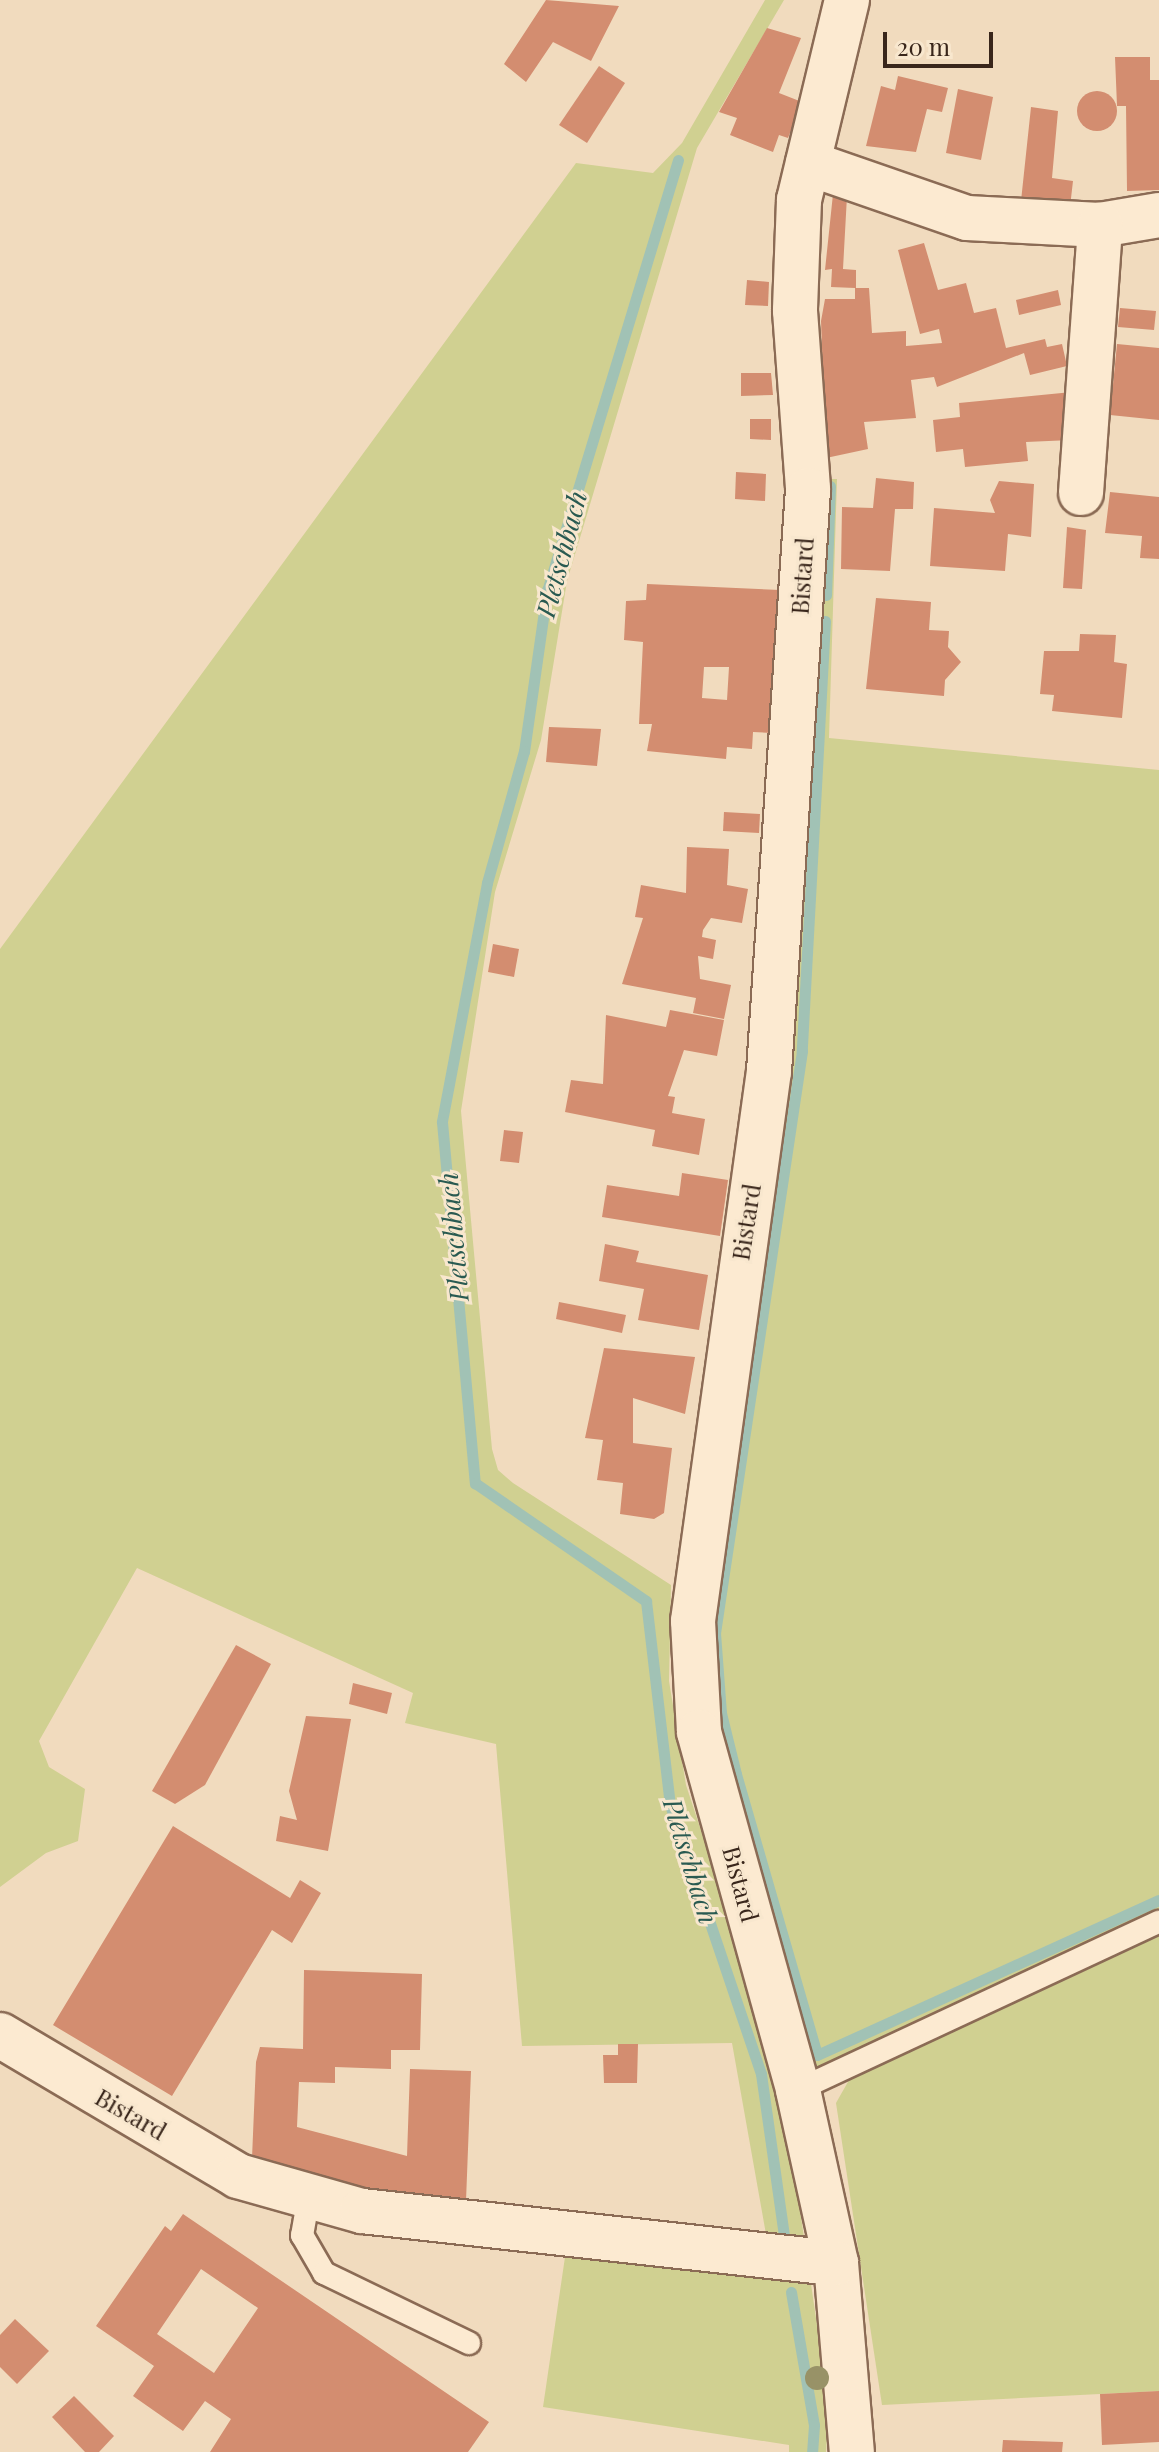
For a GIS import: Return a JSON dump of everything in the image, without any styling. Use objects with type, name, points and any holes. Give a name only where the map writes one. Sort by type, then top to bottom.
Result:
[{"type":"street","name":"Bistard","points":[[847,0],[808,163],[795,311],[808,490],[769,1071],[693,1621],[699,1732],[798,2090],[836,2263],[852,2452]]},
{"type":"street","points":[[808,163],[967,218],[1100,225],[1159,215]]},
{"type":"street","points":[[1081,493],[1100,225]]},
{"type":"street","name":"Bistard","points":[[0,2035],[238,2176],[362,2211],[836,2263]]},
{"type":"lane","points":[[798,2090],[1159,1922]]},
{"type":"lane","points":[[309,2196],[302,2235],[324,2273],[469,2343]]},
{"type":"green space","points":[[765,0],[784,0],[697,148],[567,581],[541,740],[495,892],[461,1111],[492,1449],[498,1470],[513,1483],[671,1585],[669,1681],[686,1785],[778,2064],[805,2244],[767,2240],[732,2043],[522,2046],[496,1744],[405,1723],[413,1693],[137,1568],[39,1741],[49,1767],[85,1789],[78,1841],[46,1853],[0,1887],[0,949],[576,163],[653,173],[682,143]]},
{"type":"green space","points":[[821,479],[837,479],[829,738],[1159,770],[1159,1911],[813,2070],[713,1715],[708,1622],[794,1045]]},
{"type":"green space","points":[[1159,1936],[1159,2391],[882,2405],[836,2103],[849,2080]]},
{"type":"green space","points":[[565,2257],[811,2284],[829,2407],[826,2452],[789,2452],[789,2445],[543,2407]]},
{"type":"building","points":[[546,0],[619,6],[591,61],[553,42],[526,82],[504,64]]},
{"type":"building","points":[[767,28],[801,38],[779,93],[802,102],[788,138],[779,135],[773,152],[730,135],[737,118],[719,112]]},
{"type":"building","points":[[1115,57],[1150,57],[1150,80],[1159,80],[1159,190],[1127,191],[1126,106],[1117,106]]},
{"type":"building","points":[[599,66],[625,83],[587,143],[559,125]]},
{"type":"building","points":[[898,76],[948,88],[942,112],[927,109],[916,152],[866,146],[881,86],[895,90]]},
{"type":"building","points":[[958,89],[993,97],[981,160],[946,153]]},
{"type":"building","points":[[1097,91],[1111,97],[1117,111],[1111,125],[1097,131],[1083,125],[1077,111],[1083,97]]},
{"type":"building","points":[[1031,107],[1058,111],[1052,178],[1073,181],[1070,207],[1021,201]]},
{"type":"building","points":[[833,194],[847,196],[843,269],[856,270],[856,288],[869,288],[872,333],[906,331],[906,346],[942,343],[939,329],[920,334],[898,250],[924,243],[938,290],[966,283],[974,313],[996,308],[1006,348],[1045,339],[1047,347],[1062,344],[1067,366],[1030,375],[1024,353],[937,387],[934,377],[911,380],[916,418],[864,422],[868,449],[826,458],[821,321],[825,299],[855,299],[855,288],[831,287],[832,269],[825,270]]},
{"type":"building","points":[[747,280],[769,282],[768,306],[745,305]]},
{"type":"building","points":[[1058,290],[1061,305],[1019,315],[1016,300]]},
{"type":"building","points":[[1120,308],[1156,311],[1154,330],[1118,327]]},
{"type":"building","points":[[1117,344],[1159,348],[1159,420],[1110,415]]},
{"type":"building","points":[[741,373],[771,373],[773,395],[741,396]]},
{"type":"building","points":[[1072,392],[1071,440],[1026,442],[1028,461],[965,467],[963,449],[936,452],[933,420],[960,417],[959,403]]},
{"type":"building","points":[[750,419],[771,419],[771,440],[750,439]]},
{"type":"building","points":[[736,472],[766,474],[765,501],[735,499]]},
{"type":"building","points":[[876,478],[914,482],[913,509],[895,509],[890,571],[841,569],[842,507],[873,508]]},
{"type":"building","points":[[999,481],[1034,484],[1031,537],[1008,534],[1005,571],[930,566],[934,508],[995,513],[990,500]]},
{"type":"building","points":[[1110,492],[1159,497],[1159,559],[1140,558],[1142,536],[1105,533]]},
{"type":"building","points":[[1067,527],[1086,530],[1082,589],[1063,588]]},
{"type":"building","points":[[647,584],[780,590],[772,733],[753,732],[752,749],[727,747],[726,759],[647,751],[652,724],[639,724],[643,642],[624,640],[626,601],[646,600]],"holes":[[[704,667],[729,667],[727,700],[702,698]]]},
{"type":"building","points":[[876,598],[931,602],[929,630],[949,631],[948,647],[961,662],[945,680],[944,696],[866,689]]},
{"type":"building","points":[[1080,634],[1116,635],[1114,662],[1127,664],[1122,718],[1052,711],[1054,695],[1040,694],[1044,651],[1079,651]]},
{"type":"building","points":[[549,727],[601,729],[597,766],[546,762]]},
{"type":"building","points":[[724,812],[760,814],[759,833],[723,831]]},
{"type":"building","points":[[687,847],[729,849],[727,885],[748,889],[742,923],[711,918],[702,937],[716,940],[713,959],[698,956],[700,979],[731,985],[724,1019],[693,1013],[696,998],[622,984],[643,918],[635,917],[641,885],[686,893]]},
{"type":"building","points":[[493,944],[519,949],[514,977],[488,972]]},
{"type":"building","points":[[670,1010],[724,1020],[717,1056],[684,1050],[668,1096],[675,1097],[672,1113],[705,1119],[699,1155],[652,1146],[655,1130],[565,1112],[571,1080],[603,1084],[606,1015],[666,1027]]},
{"type":"building","points":[[504,1130],[523,1132],[519,1163],[500,1161]]},
{"type":"building","points":[[682,1173],[728,1180],[720,1236],[602,1217],[607,1185],[679,1196]]},
{"type":"building","points":[[605,1244],[639,1251],[636,1262],[708,1275],[699,1330],[638,1320],[644,1289],[599,1281]]},
{"type":"building","points":[[559,1302],[626,1315],[622,1333],[556,1319]]},
{"type":"building","points":[[604,1348],[695,1357],[685,1414],[633,1398],[633,1443],[672,1448],[664,1513],[654,1519],[620,1514],[623,1483],[597,1480],[603,1440],[585,1438]]},
{"type":"building","points":[[236,1645],[271,1664],[205,1785],[175,1804],[152,1791]]},
{"type":"building","points":[[353,1683],[392,1693],[387,1714],[349,1704]]},
{"type":"building","points":[[306,1716],[351,1719],[328,1851],[276,1841],[280,1816],[297,1820],[289,1791]]},
{"type":"building","points":[[173,1826],[290,1898],[300,1880],[321,1893],[292,1943],[272,1930],[172,2096],[53,2025]]},
{"type":"building","points":[[304,1970],[422,1974],[420,2050],[391,2050],[391,2069],[335,2067],[335,2083],[299,2082],[297,2127],[407,2156],[410,2069],[471,2071],[466,2201],[405,2199],[252,2158],[256,2062],[260,2047],[303,2049]]},
{"type":"building","points":[[618,2044],[638,2044],[637,2083],[604,2083],[603,2055],[618,2055]]},
{"type":"building","points":[[183,2214],[489,2422],[468,2452],[210,2452],[231,2419],[205,2401],[183,2431],[133,2396],[154,2366],[96,2326],[165,2226],[171,2231]],"holes":[[[201,2269],[258,2308],[214,2373],[157,2334]]]},
{"type":"building","points":[[15,2319],[49,2351],[17,2384],[0,2367],[0,2335]]},
{"type":"building","points":[[1159,2391],[1159,2442],[1102,2445],[1100,2394]]},
{"type":"building","points":[[74,2396],[114,2436],[99,2452],[85,2452],[52,2417]]},
{"type":"building","points":[[1003,2440],[1063,2442],[1062,2452],[1002,2452]]},
{"type":"waterway","name":"Pletschbach","points":[[678,160],[547,590],[524,751],[487,883],[442,1122],[475,1483],[646,1601],[670,1805],[761,2074],[784,2236]]},
{"type":"waterway","points":[[826,595],[830,486]]},
{"type":"waterway","points":[[825,621],[802,1051],[715,1633],[721,1713],[736,1774],[817,2055],[1159,1900]]},
{"type":"waterway","name":"Pletschbach","points":[[791,2292],[814,2425],[812,2452]]}]
